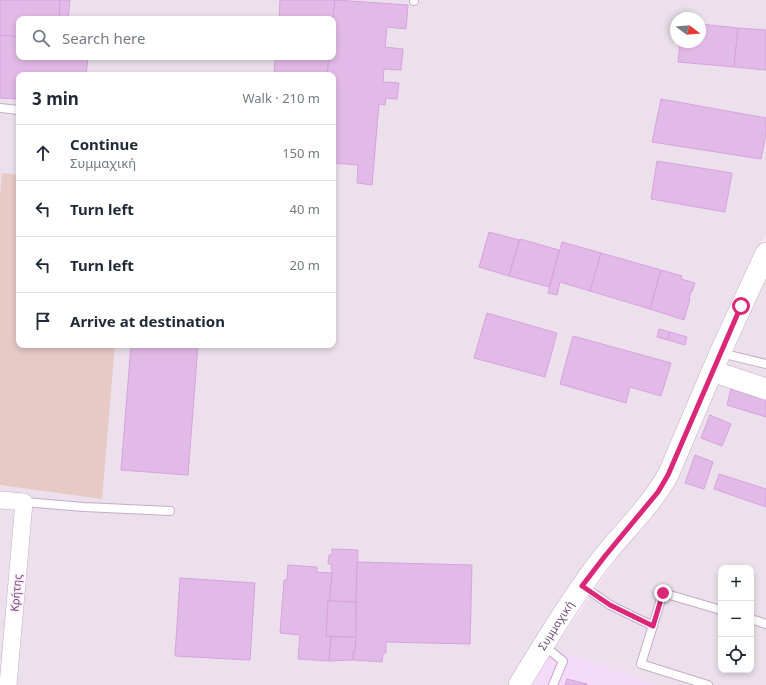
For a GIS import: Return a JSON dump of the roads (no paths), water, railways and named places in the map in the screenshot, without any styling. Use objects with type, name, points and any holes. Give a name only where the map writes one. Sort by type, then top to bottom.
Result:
[{"type":"street","name":"Συμμαχική","points":[[519,685],[543,645],[582,586],[658,492],[668,475],[716,362],[766,253]]},
{"type":"street","points":[[716,362],[766,389]]},
{"type":"street","points":[[0,500],[24,502]]},
{"type":"street","name":"Κρήτης","points":[[8,685],[24,502]]},
{"type":"lane","points":[[0,108],[16,110]]},
{"type":"lane","points":[[716,362],[766,364]]},
{"type":"lane","points":[[24,502],[84,507],[170,511]]},
{"type":"lane","points":[[582,586],[610,605],[653,626]]},
{"type":"lane","points":[[708,685],[641,664],[663,593],[718,609]]},
{"type":"lane","points":[[754,620],[766,624]]},
{"type":"lane","points":[[543,645],[563,661],[553,685]]}]
